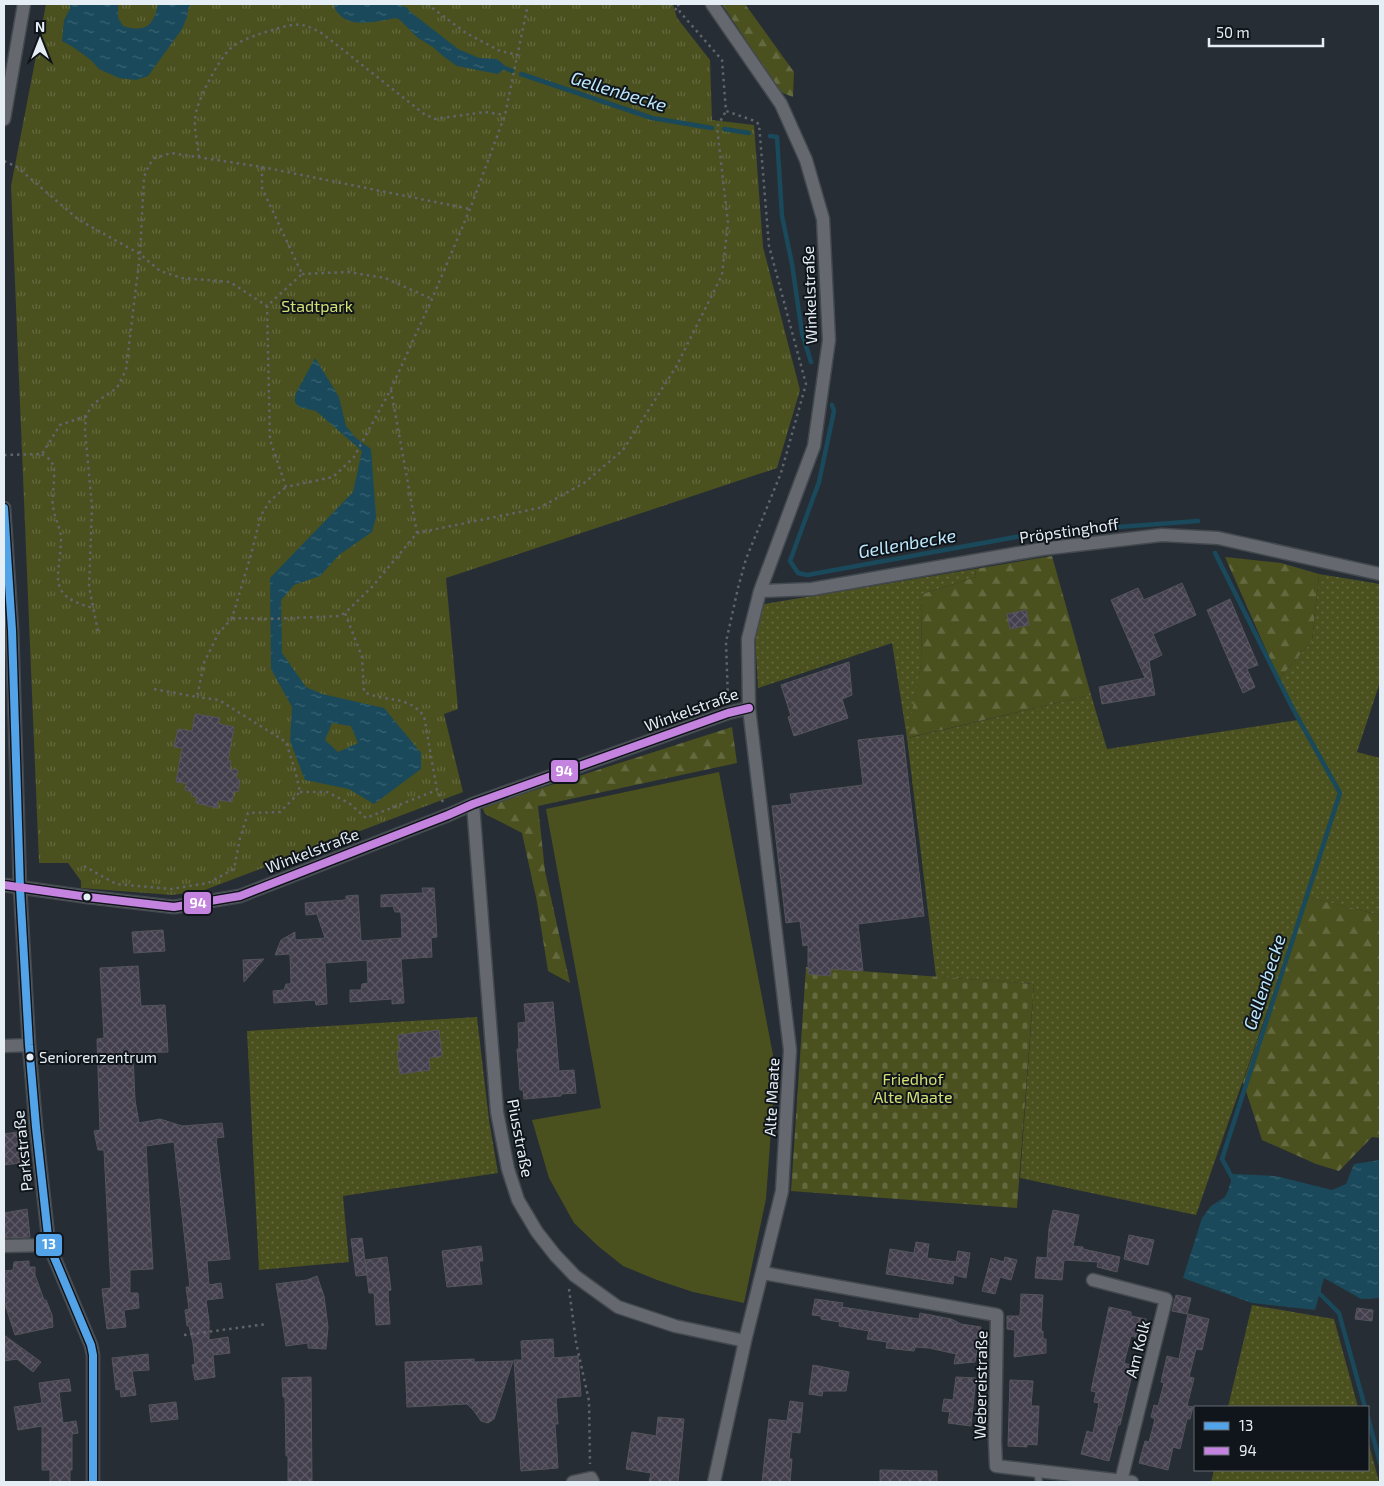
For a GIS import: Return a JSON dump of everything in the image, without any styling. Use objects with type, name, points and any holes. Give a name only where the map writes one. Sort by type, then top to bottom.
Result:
[{"type":"street","points":[[4,119],[6,94],[24,4]]},
{"type":"street","name":"Winkelstraße","points":[[4,885],[174,907],[240,896],[473,804],[728,713],[749,708],[748,639],[760,591],[814,446],[829,340],[823,219],[806,160],[781,104],[712,4]]},
{"type":"street","name":"Parkstraße","points":[[4,508],[12,630],[20,888],[29,1045],[48,1245],[92,1344],[94,1355],[93,1482]]},
{"type":"street","name":"Pröpstinghoff","points":[[760,591],[812,589],[1042,549],[1162,535],[1218,538],[1380,574]]},
{"type":"street","name":"Alte Maate","points":[[714,1482],[745,1341],[782,1191],[790,1050],[749,708]]},
{"type":"street","name":"Piusstraße","points":[[473,804],[495,1089],[508,1169],[518,1200],[537,1232],[572,1280],[618,1307],[675,1326],[745,1341]]},
{"type":"street","points":[[4,1046],[29,1045]]},
{"type":"street","points":[[4,1246],[48,1245]]},
{"type":"street","name":"Webereistraße","points":[[763,1273],[997,1315],[996,1466],[1038,1477],[1126,1482]]},
{"type":"street","name":"Am Kolk","points":[[1093,1280],[1166,1299],[1126,1482]]},
{"type":"street","points":[[572,1482],[592,1480]]},
{"type":"path","points":[[427,4],[466,33],[500,51],[518,55]]},
{"type":"path","points":[[197,697],[204,663],[218,634],[232,618],[252,555],[261,515],[270,501],[286,487],[333,477],[354,457],[391,389],[470,209],[505,116],[528,4]]},
{"type":"path","points":[[232,618],[291,619],[339,616],[345,613],[372,587],[417,533],[539,508],[584,483],[623,450],[676,367],[722,275],[728,223],[717,127],[726,111],[722,60],[680,12],[670,4]]},
{"type":"path","points":[[678,4],[680,12]]},
{"type":"path","points":[[198,157],[195,120],[197,110],[213,73],[224,56],[232,46],[262,33],[294,24],[308,25],[323,34],[424,114],[435,119],[485,112],[505,116]]},
{"type":"path","points":[[726,111],[759,124],[769,246],[806,384],[781,473],[746,559],[736,597],[726,642],[728,713]]},
{"type":"path","points":[[98,631],[89,587],[92,507],[85,430],[86,416],[93,404],[117,388],[126,370],[140,254],[144,177],[149,165],[155,158],[171,153],[262,167],[470,209]]},
{"type":"path","points":[[4,161],[17,167],[79,220],[140,254],[160,270],[182,278],[230,282],[267,306]]},
{"type":"path","points":[[262,167],[262,188],[302,274]]},
{"type":"path","points":[[286,487],[270,440],[267,306],[302,274],[348,272],[385,278],[432,299]]},
{"type":"path","points":[[391,389],[417,533]]},
{"type":"path","points":[[42,454],[60,425],[86,416]]},
{"type":"path","points":[[4,455],[42,454],[51,460],[54,469],[52,507],[61,535],[58,582],[72,600],[93,608]]},
{"type":"path","points":[[345,613],[362,657],[364,692],[372,696],[408,702],[424,716],[437,790],[448,815]]},
{"type":"path","points":[[154,689],[219,700],[286,742],[300,792]]},
{"type":"path","points":[[84,866],[116,884],[171,889],[208,884],[234,869],[240,838],[248,813],[280,812],[300,792],[327,792],[349,803],[366,818],[437,790]]},
{"type":"path","points":[[572,1280],[576,1342],[589,1401],[592,1480]]},
{"type":"path","points":[[184,1335],[267,1324]]},
{"type":"green space","name":"Stadtpark","points":[[46,4],[673,4],[677,18],[710,60],[712,120],[754,125],[763,247],[800,390],[777,468],[446,578],[458,709],[444,714],[463,792],[202,891],[172,895],[81,888],[81,881],[68,863],[39,863],[11,186]]},
{"type":"green space","points":[[722,4],[745,4],[794,72],[793,97],[780,92]]},
{"type":"green space","points":[[1052,556],[1091,695],[907,738],[921,665],[922,594],[976,577],[975,569]]},
{"type":"green space","points":[[1225,557],[1281,563],[1319,574],[1312,641],[1279,679]]},
{"type":"green space","points":[[975,569],[976,577],[922,594],[921,665],[908,738],[1091,695],[1107,749],[1298,720],[1279,679],[1312,641],[1319,574],[1380,584],[1380,682],[1357,752],[1380,758],[1380,915],[1307,897],[1196,1215],[1020,1178],[1034,984],[936,977],[907,738],[892,643],[758,688],[755,635],[764,604]]},
{"type":"green space","points":[[732,727],[737,763],[538,806],[545,871],[570,983],[548,971],[537,902],[522,833],[485,814],[482,807]]},
{"type":"green space","points":[[719,772],[773,1055],[774,1088],[766,1199],[744,1303],[693,1292],[657,1280],[623,1266],[598,1246],[574,1223],[549,1178],[532,1120],[601,1108],[546,809]]},
{"type":"green space","points":[[1308,897],[1380,915],[1380,1138],[1372,1137],[1339,1171],[1316,1164],[1262,1140],[1243,1082]]},
{"type":"green space","name":"Friedhof Alte Maate","points":[[806,967],[1034,984],[1017,1208],[791,1191]]},
{"type":"green space","points":[[477,1017],[489,1120],[498,1173],[343,1196],[349,1262],[259,1270],[247,1031]]},
{"type":"green space","points":[[1252,1305],[1334,1319],[1358,1406],[1228,1406]]},
{"type":"green space","points":[[1369,1445],[1379,1482],[1211,1482],[1214,1471],[1369,1471]]},
{"type":"water","points":[[70,4],[118,4],[118,18],[123,26],[137,29],[147,26],[151,22],[158,4],[191,4],[182,29],[148,76],[136,80],[119,78],[99,69],[91,60],[62,41],[64,20],[70,9]]},
{"type":"water","points":[[333,4],[397,4],[408,8],[408,10],[458,49],[479,58],[497,59],[504,65],[504,69],[498,74],[457,66],[418,38],[396,18],[360,23],[351,21],[338,13]]},
{"type":"water","points":[[315,358],[339,397],[346,426],[356,438],[371,449],[376,517],[372,532],[339,555],[320,576],[294,585],[281,600],[282,653],[306,687],[322,694],[384,708],[421,753],[421,769],[374,804],[349,789],[305,780],[290,741],[292,707],[271,669],[270,578],[353,492],[362,451],[316,411],[299,407],[295,402],[295,395]],"holes":[[[332,723],[351,726],[358,743],[338,752],[325,740]]]},
{"type":"water","points":[[1380,1160],[1380,1298],[1361,1299],[1324,1278],[1315,1310],[1252,1303],[1183,1278],[1202,1218],[1211,1206],[1225,1197],[1233,1174],[1276,1176],[1332,1190],[1346,1184],[1354,1164]]},
{"type":"building","points":[[1182,583],[1196,615],[1153,634],[1162,655],[1149,661],[1155,695],[1102,704],[1099,687],[1145,678],[1111,600],[1138,588],[1144,600]]},
{"type":"building","points":[[1230,599],[1258,665],[1247,669],[1255,687],[1243,693],[1207,610]]},
{"type":"building","points":[[1026,610],[1029,625],[1010,629],[1007,614]]},
{"type":"building","points":[[849,662],[852,695],[842,699],[848,718],[794,736],[788,717],[791,716],[781,685]]},
{"type":"building","points":[[195,714],[220,718],[219,724],[234,727],[228,761],[231,761],[230,769],[238,770],[236,778],[240,780],[238,792],[234,791],[232,802],[219,800],[217,808],[196,803],[197,797],[191,796],[192,792],[185,790],[186,783],[176,782],[182,748],[174,747],[178,729],[192,731]]},
{"type":"building","points":[[903,735],[924,916],[858,924],[863,971],[831,969],[830,976],[808,974],[808,945],[803,946],[800,921],[786,923],[772,806],[792,804],[790,794],[863,785],[858,740]]},
{"type":"building","points":[[422,888],[434,888],[437,937],[431,938],[432,957],[401,959],[404,1003],[392,1004],[392,999],[350,1002],[350,990],[361,990],[362,984],[368,983],[367,960],[325,963],[327,1004],[316,1005],[315,1000],[274,1003],[273,991],[284,990],[286,984],[291,984],[290,954],[275,955],[281,940],[295,932],[295,940],[325,938],[317,914],[306,915],[305,903],[346,900],[346,896],[358,895],[361,941],[402,938],[401,912],[395,912],[393,906],[381,907],[381,895],[423,893]]},
{"type":"building","points":[[163,930],[165,951],[134,953],[132,932]]},
{"type":"building","points":[[264,959],[244,982],[243,960]]},
{"type":"building","points":[[138,966],[141,1006],[165,1005],[168,1052],[133,1053],[135,1100],[139,1123],[160,1119],[182,1126],[222,1123],[224,1137],[216,1138],[230,1259],[207,1261],[209,1285],[221,1283],[223,1298],[206,1300],[209,1340],[228,1337],[230,1353],[213,1355],[215,1377],[195,1380],[192,1365],[195,1364],[193,1343],[189,1326],[187,1326],[185,1310],[189,1309],[186,1287],[190,1287],[174,1142],[146,1146],[153,1269],[130,1270],[130,1293],[138,1293],[139,1308],[124,1310],[126,1327],[107,1329],[102,1289],[111,1288],[104,1150],[98,1150],[94,1131],[100,1130],[97,1039],[104,1038],[100,968]]},
{"type":"building","points":[[553,1002],[559,1071],[574,1070],[576,1093],[524,1099],[523,1090],[520,1090],[517,1049],[519,1049],[518,1023],[526,1022],[524,1004]]},
{"type":"building","points":[[439,1030],[442,1056],[429,1058],[430,1070],[400,1074],[397,1051],[400,1051],[398,1035]]},
{"type":"building","points":[[17,1132],[20,1163],[4,1165],[4,1134]]},
{"type":"building","points":[[27,1209],[30,1237],[4,1238],[4,1213]]},
{"type":"building","points":[[1053,1210],[1079,1215],[1073,1246],[1120,1257],[1117,1272],[1097,1267],[1098,1262],[1064,1260],[1062,1280],[1035,1278],[1037,1257],[1047,1258],[1049,1229]]},
{"type":"building","points":[[1129,1235],[1154,1240],[1148,1265],[1124,1259]]},
{"type":"building","points":[[362,1238],[367,1275],[356,1276],[351,1239]]},
{"type":"building","points":[[916,1242],[929,1244],[927,1258],[956,1262],[958,1251],[970,1253],[966,1278],[954,1275],[953,1284],[886,1274],[890,1249],[914,1253]]},
{"type":"building","points":[[481,1246],[483,1261],[479,1261],[482,1284],[447,1287],[442,1251]]},
{"type":"building","points":[[387,1257],[391,1290],[388,1291],[390,1324],[376,1325],[374,1293],[369,1293],[365,1260]]},
{"type":"building","points":[[1005,1257],[1017,1260],[1011,1280],[1000,1277],[995,1294],[982,1291],[991,1258],[1004,1262]]},
{"type":"building","points":[[29,1261],[29,1267],[35,1267],[35,1275],[52,1315],[53,1327],[15,1335],[4,1301],[4,1271],[13,1270],[14,1262]]},
{"type":"building","points":[[317,1276],[324,1296],[328,1327],[326,1349],[308,1348],[308,1343],[286,1346],[276,1284],[307,1280]]},
{"type":"building","points":[[1021,1294],[1043,1295],[1041,1331],[1043,1331],[1043,1339],[1046,1339],[1046,1353],[1014,1357],[1015,1330],[1007,1329],[1007,1316],[1020,1316]]},
{"type":"building","points":[[1176,1295],[1191,1298],[1187,1314],[1172,1311]]},
{"type":"building","points":[[815,1299],[843,1303],[842,1307],[919,1319],[920,1313],[951,1319],[961,1324],[981,1327],[975,1362],[954,1364],[956,1354],[929,1348],[915,1347],[914,1351],[886,1348],[887,1342],[867,1339],[869,1331],[839,1326],[840,1322],[821,1319],[821,1316],[812,1315]]},
{"type":"building","points":[[1109,1307],[1131,1312],[1131,1316],[1146,1319],[1141,1338],[1131,1336],[1124,1363],[1134,1366],[1109,1461],[1081,1454],[1087,1431],[1093,1433],[1099,1403],[1094,1402],[1096,1392],[1091,1391]]},
{"type":"building","points":[[1357,1308],[1373,1310],[1372,1321],[1355,1319]]},
{"type":"building","points":[[1188,1314],[1209,1319],[1202,1350],[1196,1349],[1189,1377],[1194,1378],[1187,1406],[1193,1407],[1190,1419],[1187,1419],[1180,1449],[1173,1447],[1168,1470],[1139,1463],[1145,1441],[1149,1442],[1155,1419],[1151,1417],[1154,1405],[1158,1406],[1164,1383],[1161,1382],[1167,1356],[1179,1359]]},
{"type":"building","points":[[4,1335],[41,1362],[33,1372],[17,1359],[4,1361]]},
{"type":"building","points":[[553,1339],[554,1358],[578,1356],[581,1396],[556,1398],[558,1424],[555,1424],[558,1468],[521,1471],[514,1360],[522,1360],[521,1341]]},
{"type":"building","points":[[148,1354],[149,1370],[132,1371],[136,1395],[121,1397],[120,1389],[116,1390],[112,1358]]},
{"type":"building","points":[[474,1359],[474,1362],[513,1361],[494,1419],[488,1423],[481,1421],[467,1404],[407,1407],[405,1362]]},
{"type":"building","points":[[813,1365],[849,1372],[846,1391],[823,1391],[822,1396],[809,1394]]},
{"type":"building","points":[[311,1377],[312,1482],[288,1482],[285,1397],[283,1397],[282,1378]]},
{"type":"building","points":[[956,1377],[976,1378],[971,1426],[948,1423],[950,1412],[942,1411],[944,1399],[953,1400]]},
{"type":"building","points":[[69,1379],[71,1391],[59,1392],[63,1423],[76,1421],[78,1433],[72,1434],[70,1482],[50,1482],[50,1470],[42,1470],[42,1426],[18,1430],[14,1407],[42,1403],[39,1383]]},
{"type":"building","points":[[1010,1380],[1033,1381],[1031,1406],[1039,1406],[1037,1445],[1027,1444],[1027,1447],[1008,1446]]},
{"type":"building","points":[[790,1401],[803,1403],[800,1433],[792,1432],[789,1459],[792,1459],[790,1482],[762,1482],[769,1419],[787,1421]]},
{"type":"building","points":[[176,1402],[178,1419],[151,1422],[149,1405]]},
{"type":"building","points":[[658,1417],[684,1419],[678,1482],[649,1482],[651,1473],[626,1469],[632,1432],[656,1436]]},
{"type":"building","points":[[880,1470],[937,1471],[937,1482],[880,1482]]},
{"type":"waterway","name":"Gellenbecke","points":[[500,66],[512,71]]},
{"type":"waterway","name":"Gellenbecke","points":[[521,74],[652,118],[712,128]]},
{"type":"waterway","name":"Gellenbecke","points":[[724,129],[749,133]]},
{"type":"waterway","name":"Gellenbecke","points":[[770,136],[777,137],[782,216],[792,264],[802,333],[811,362]]},
{"type":"waterway","name":"Gellenbecke","points":[[832,405],[834,411],[819,482],[790,561],[798,573],[807,575],[1038,533],[1198,521]]},
{"type":"waterway","name":"Gellenbecke","points":[[1215,553],[1293,709],[1340,793],[1222,1159],[1234,1181]]},
{"type":"waterway","name":"Gellenbecke","points":[[1315,1289],[1339,1313],[1365,1406]]},
{"type":"waterway","name":"Gellenbecke","points":[[1369,1421],[1380,1463]]},
{"type":"transit line","name":"13","points":[[4,508],[12,630],[20,888],[29,1045],[36,1127],[49,1245],[91,1345],[93,1355],[93,1482]]},
{"type":"transit line","name":"94","points":[[4,885],[174,907],[240,896],[473,804],[728,713],[749,708]]},
{"type":"place","name":"Seniorenzentrum","points":[[30,1057]]}]
